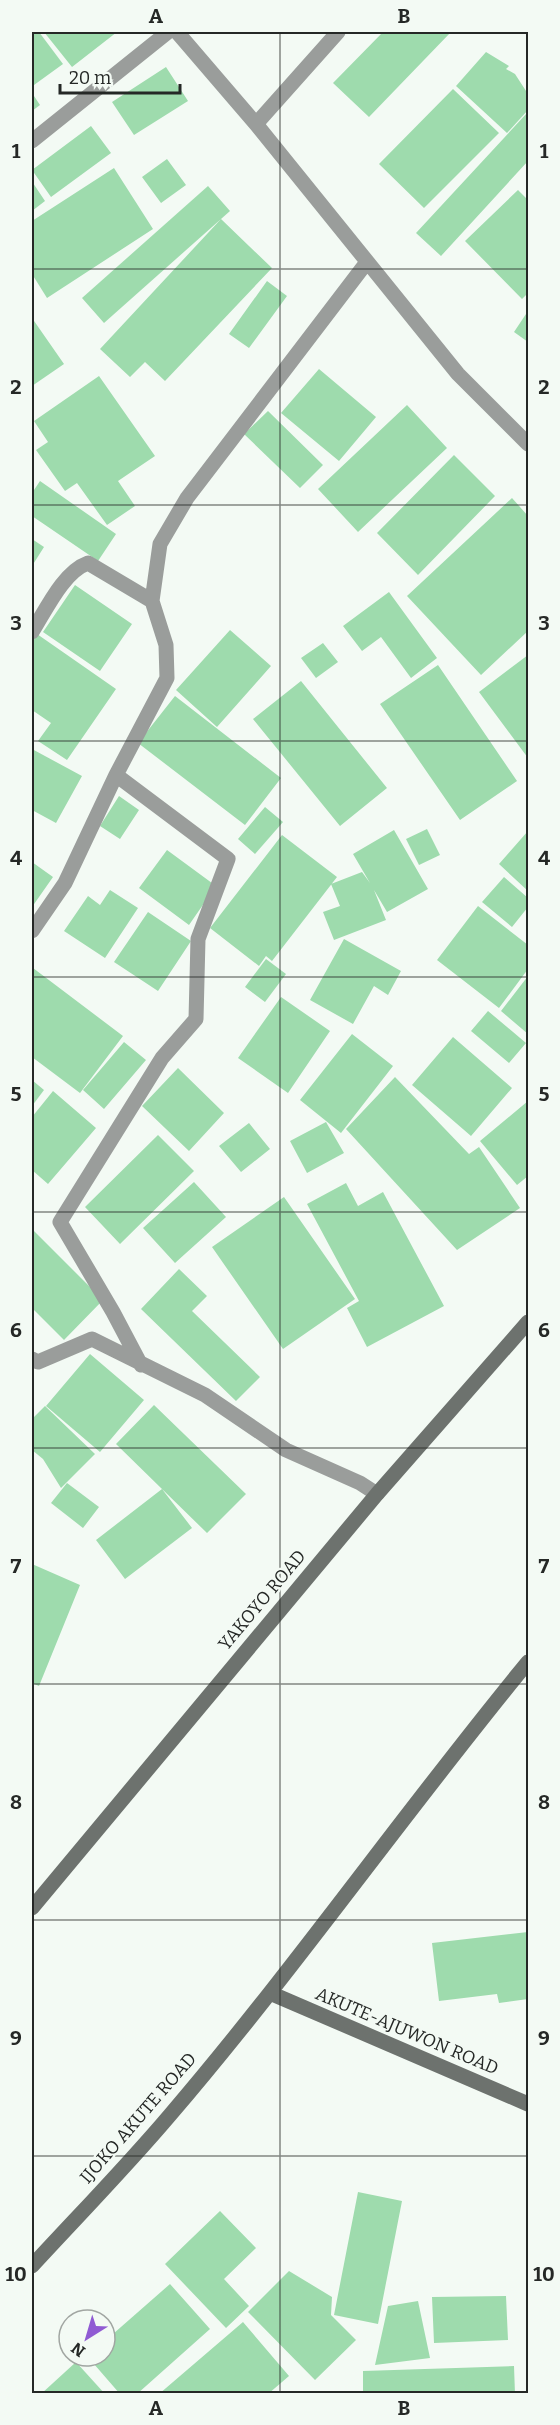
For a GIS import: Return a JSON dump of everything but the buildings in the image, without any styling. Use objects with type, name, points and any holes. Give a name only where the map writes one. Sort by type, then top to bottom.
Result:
[{"type":"main road","name":"YAKOYO ROAD","points":[[32,1908],[377,1494],[528,1322]]},
{"type":"main road","points":[[270,1993],[528,1662]]},
{"type":"main road","name":"AKUTE-AJUWON ROAD","points":[[270,1993],[528,2104]]},
{"type":"main road","name":"IJOKO AKUTE ROAD","points":[[32,2266],[170,2116],[270,1993]]},
{"type":"street","points":[[32,141],[168,32]]},
{"type":"street","points":[[177,32],[256,124],[459,374],[528,444]]},
{"type":"street","points":[[256,124],[338,32]]},
{"type":"street","points":[[32,931],[66,883],[116,775],[167,678],[166,645],[152,601],[160,544],[188,498],[367,262]]},
{"type":"street","points":[[32,632],[69,574],[88,563],[152,601]]},
{"type":"street","points":[[116,775],[228,859],[198,939],[196,1019],[162,1058],[60,1222],[141,1365]]},
{"type":"street","points":[[32,1359],[38,1362],[92,1339],[205,1395],[286,1450],[360,1483],[377,1494]]}]
